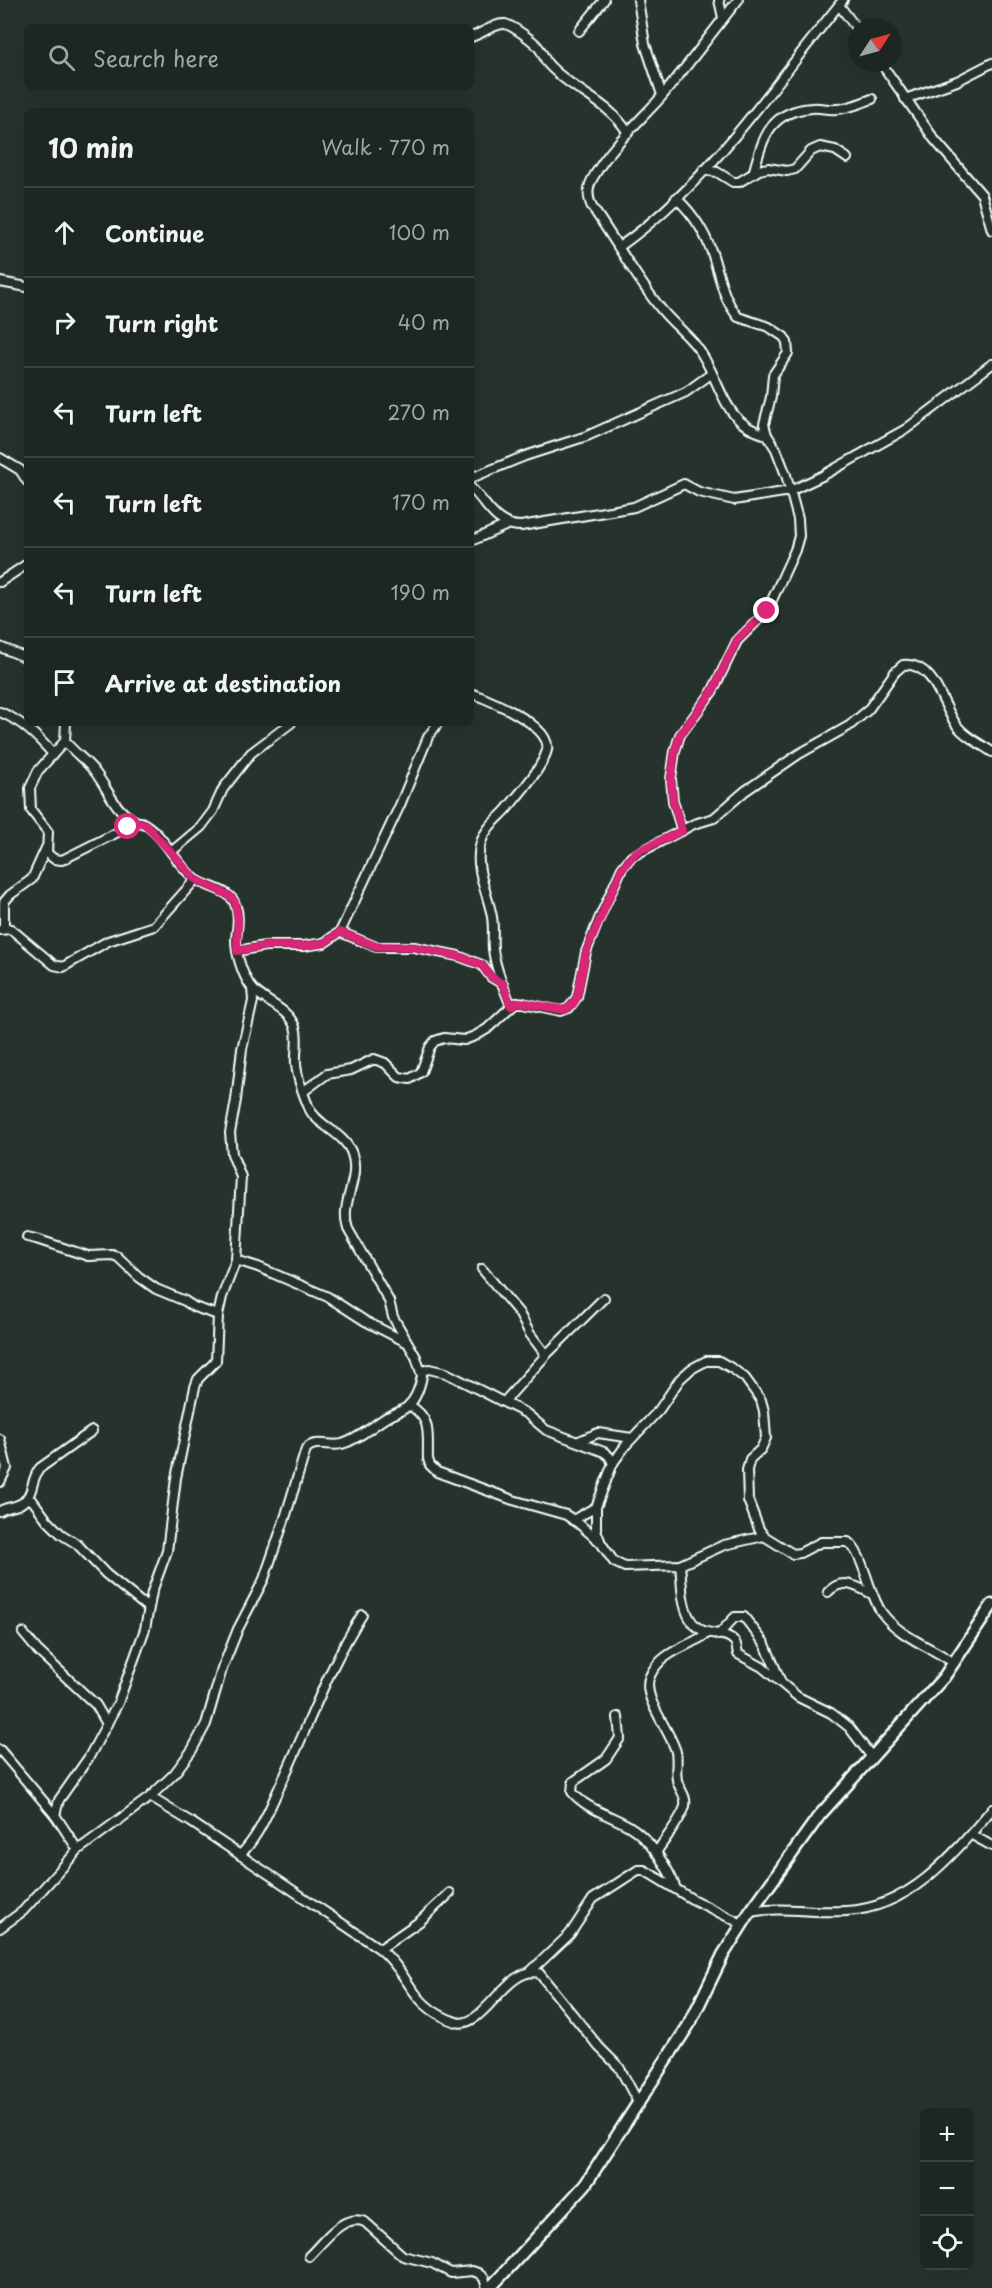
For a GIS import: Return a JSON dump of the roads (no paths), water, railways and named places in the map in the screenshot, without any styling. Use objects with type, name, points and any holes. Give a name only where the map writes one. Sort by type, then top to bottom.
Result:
[{"type":"street","points":[[579,31],[604,0]]},
{"type":"street","points":[[638,0],[645,44],[662,95]]},
{"type":"street","points":[[718,0],[723,18]]},
{"type":"street","points":[[738,0],[600,168],[588,190],[592,207],[630,266],[663,312],[697,346],[736,419],[756,432],[767,435]]},
{"type":"street","points":[[619,247],[648,227],[729,143],[841,2],[850,18]]},
{"type":"street","points":[[474,36],[498,25],[510,26],[538,46],[548,63],[565,79],[620,120],[628,133]]},
{"type":"street","points":[[905,99],[957,81],[992,63]]},
{"type":"street","points":[[887,72],[934,139],[982,195],[992,230]]},
{"type":"street","points":[[753,174],[762,142],[775,120],[783,115],[813,108],[838,110],[872,99]]},
{"type":"street","points":[[704,170],[717,172],[734,182],[768,168],[795,170],[811,151],[820,147],[828,147],[847,158]]},
{"type":"street","points":[[676,198],[687,208],[704,232],[716,265],[722,291],[738,317],[776,331],[787,342],[788,353],[773,375],[771,397],[764,424],[767,435],[776,449],[799,528],[795,550],[767,611],[737,640],[705,704],[680,735],[671,779],[673,801],[682,831]]},
{"type":"street","points":[[0,282],[24,286]]},
{"type":"street","points":[[474,540],[507,525],[520,526],[634,507],[684,484],[699,492],[734,500],[790,491],[822,476],[906,429],[992,364]]},
{"type":"street","points":[[474,477],[525,456],[588,436],[686,392],[711,374]]},
{"type":"street","points":[[0,458],[23,471]]},
{"type":"street","points":[[474,491],[507,525]]},
{"type":"street","points":[[0,582],[24,566]]},
{"type":"street","points":[[0,647],[24,657]]},
{"type":"street","points":[[304,1091],[327,1074],[351,1070],[374,1059],[385,1063],[399,1077],[406,1079],[413,1077],[420,1072],[430,1047],[435,1041],[444,1038],[464,1040],[476,1036],[511,1006],[519,1002],[561,1011],[573,1004],[580,988],[586,952],[622,868],[636,852],[714,818],[745,791],[799,754],[849,726],[868,710],[895,672],[904,664],[917,667],[925,673],[937,687],[947,712],[956,725],[969,737],[992,752]]},
{"type":"street","points":[[474,694],[526,720],[544,735],[547,743],[544,756],[532,776],[504,812],[486,829],[480,843],[479,869],[492,918],[493,950],[511,1006]]},
{"type":"street","points":[[0,712],[24,725]]},
{"type":"street","points":[[25,726],[36,734],[53,754]]},
{"type":"street","points":[[66,726],[64,741],[32,781],[29,795],[34,816],[47,829],[49,836],[46,848],[32,879],[4,902],[2,929],[16,932],[54,965],[63,967],[108,941],[154,926],[195,879]]},
{"type":"street","points":[[171,852],[201,827],[213,811],[223,789],[251,753],[287,726]]},
{"type":"street","points":[[237,951],[266,946],[304,946],[324,943],[340,932],[400,805],[428,737],[436,726]]},
{"type":"street","points":[[55,1815],[59,1800],[89,1758],[118,1703],[142,1638],[148,1608],[167,1551],[177,1478],[195,1387],[198,1379],[216,1361],[218,1315],[236,1260],[241,1177],[232,1154],[230,1133],[242,1049],[253,1001],[252,988],[237,951],[238,919],[235,902],[230,896],[195,879],[148,827],[127,817],[118,808],[95,772],[64,741]]},
{"type":"street","points":[[46,848],[54,859],[62,860],[138,822]]},
{"type":"street","points":[[340,932],[376,946],[414,947],[458,956],[482,965],[491,977],[503,984]]},
{"type":"street","points":[[0,1928],[23,1911],[78,1850],[150,1797],[174,1774],[192,1750],[206,1724],[222,1669],[238,1629],[264,1579],[306,1449],[310,1444],[332,1445],[349,1441],[409,1405],[420,1383],[422,1371],[393,1317],[389,1301],[348,1229],[344,1217],[347,1198],[354,1180],[352,1152],[339,1135],[309,1110],[299,1081],[294,1026],[281,1009],[252,988]]},
{"type":"street","points":[[27,1237],[88,1256],[118,1257],[156,1289],[218,1315]]},
{"type":"street","points":[[236,1260],[328,1297],[365,1321],[406,1342]]},
{"type":"street","points":[[482,1269],[519,1313],[530,1334],[546,1355]]},
{"type":"street","points":[[504,1401],[603,1298]]},
{"type":"street","points":[[764,1536],[724,1545],[680,1565],[625,1567],[614,1562],[601,1543],[596,1530],[596,1507],[613,1463],[632,1438],[659,1410],[671,1390],[691,1369],[706,1361],[713,1361],[733,1369],[751,1386],[761,1400],[766,1438],[748,1462],[747,1490],[755,1523],[764,1536],[793,1554],[800,1553],[821,1542],[848,1542],[858,1554],[872,1594],[884,1615],[898,1630],[954,1663]]},
{"type":"street","points":[[422,1371],[429,1369],[446,1373],[528,1414],[546,1430],[604,1452],[613,1463]]},
{"type":"street","points":[[409,1405],[425,1418],[428,1459],[437,1472],[545,1511],[556,1512],[573,1520],[601,1543]]},
{"type":"street","points":[[0,1511],[20,1504],[27,1498],[35,1473],[92,1431]]},
{"type":"street","points":[[579,1441],[598,1433],[632,1438]]},
{"type":"street","points":[[0,1439],[7,1468],[0,1482]]},
{"type":"street","points":[[27,1498],[33,1500],[47,1520],[61,1534],[76,1544],[106,1574],[148,1608]]},
{"type":"street","points":[[573,1520],[596,1507]]},
{"type":"street","points":[[680,1565],[687,1613],[694,1624],[704,1632],[728,1636],[733,1640],[738,1654],[762,1667],[798,1697],[831,1713],[849,1727],[871,1756]]},
{"type":"street","points":[[828,1592],[839,1583],[846,1583],[872,1594]]},
{"type":"street","points":[[309,2256],[339,2226],[350,2220],[358,2219],[365,2222],[403,2256],[432,2263],[451,2272],[478,2273],[484,2278],[489,2288],[585,2185],[690,2023],[723,1955],[750,1912],[819,1816],[944,1677],[992,1605]]},
{"type":"street","points":[[240,1855],[257,1834],[300,1744],[325,1682],[362,1615]]},
{"type":"street","points":[[718,1635],[735,1617],[744,1617],[765,1644],[781,1683]]},
{"type":"street","points":[[23,1633],[38,1651],[96,1705],[107,1724]]},
{"type":"street","points":[[656,1853],[683,1812],[685,1800],[677,1779],[676,1752],[668,1731],[649,1696],[647,1687],[650,1676],[671,1652],[687,1647],[708,1633]]},
{"type":"street","points":[[618,1717],[620,1738],[606,1758],[573,1782],[572,1792],[588,1806],[630,1827],[670,1871],[676,1889]]},
{"type":"street","points":[[0,1750],[55,1815],[78,1850]]},
{"type":"street","points":[[150,1797],[380,1949],[388,1956],[421,2003],[457,2022],[470,2021],[505,1988],[531,1971],[570,1934],[593,1899],[631,1872],[644,1870],[742,1924]]},
{"type":"street","points":[[750,1912],[771,1908],[844,1911],[881,1905],[916,1886],[935,1871],[972,1835],[992,1809]]},
{"type":"street","points":[[972,1835],[992,1846]]},
{"type":"street","points":[[380,1949],[420,1921],[450,1893]]},
{"type":"street","points":[[531,1971],[539,1973],[599,2047],[620,2067],[639,2104]]}]
